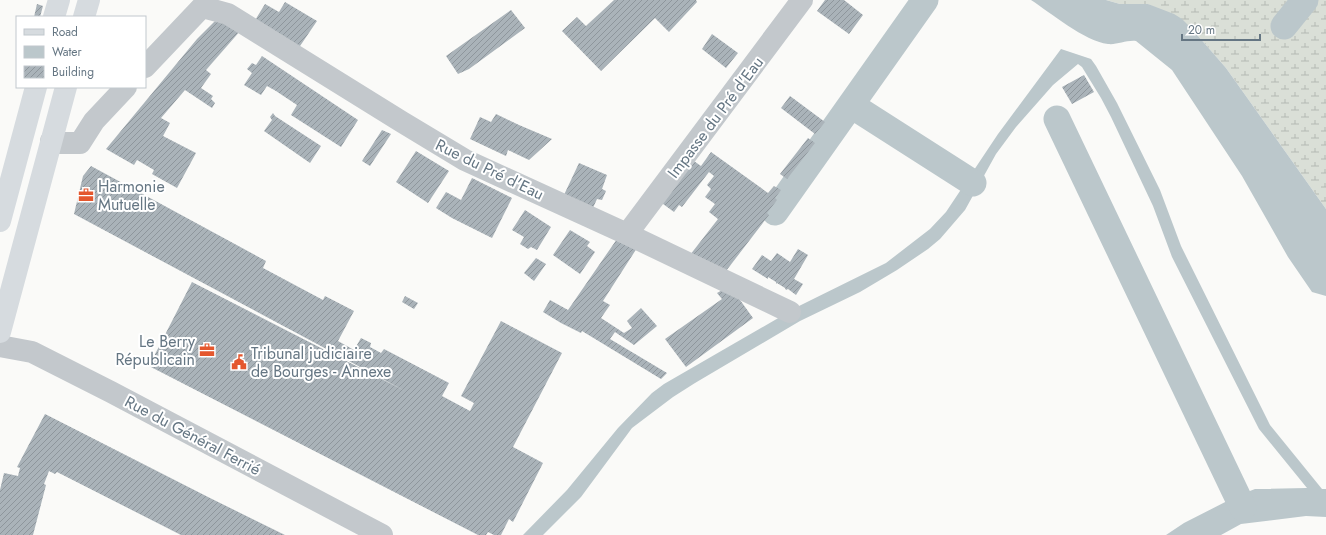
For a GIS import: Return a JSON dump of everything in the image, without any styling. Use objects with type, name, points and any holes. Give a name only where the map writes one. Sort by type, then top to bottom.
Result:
[{"type":"main road","points":[[54,16],[59,0]]},
{"type":"main road","points":[[84,16],[89,0]]},
{"type":"main road","points":[[0,221],[36,88]]},
{"type":"main road","points":[[0,332],[66,88]]},
{"type":"street","name":"Impasse du Pré d'Eau","points":[[627,234],[802,0]]},
{"type":"street","name":"Rue du Pré d'Eau","points":[[146,66],[202,7],[228,14],[466,160],[627,234],[790,312]]},
{"type":"street","points":[[51,141],[60,143],[80,143],[94,121],[125,88]]},
{"type":"street","name":"Rue du Général Ferrié","points":[[0,346],[32,352],[118,395],[382,535]]},
{"type":"green space","points":[[1106,0],[1326,0],[1326,209],[1226,68],[1192,29],[1148,4],[1120,4]]},
{"type":"water","points":[[1031,0],[1106,0],[1120,4],[1148,4],[1174,14],[1182,19],[1192,29],[1226,68],[1326,209],[1326,296],[1312,292],[1288,257],[1242,176],[1172,70],[1136,41],[1111,44],[1099,42],[1078,32]]},
{"type":"water","points":[[1061,49],[1091,59],[1117,103],[1160,190],[1181,246],[1270,425],[1322,489],[1326,489],[1326,517],[1306,516],[1241,524],[1221,535],[1166,535],[1184,523],[1237,496],[1255,489],[1307,488],[1259,429],[1172,257],[1153,206],[1111,117],[1082,67],[1078,64],[1053,85],[1016,127],[996,154],[965,210],[940,239],[897,270],[860,292],[800,321],[673,397],[632,428],[581,497],[543,535],[523,535],[567,490],[618,428],[652,393],[664,384],[799,306],[886,263],[930,229],[946,212],[998,134]]},
{"type":"building","points":[[614,0],[696,0],[697,2],[669,32],[655,18],[601,71],[562,31],[577,17],[586,26]]},
{"type":"building","points":[[825,0],[844,0],[863,15],[849,34],[817,11]]},
{"type":"building","points":[[285,2],[317,21],[298,49],[254,22],[265,4],[279,12]]},
{"type":"building","points":[[37,4],[43,6],[40,16],[34,16]]},
{"type":"building","points":[[511,10],[525,28],[469,69],[458,74],[446,56]]},
{"type":"building","points":[[220,16],[241,30],[206,70],[211,74],[201,88],[213,96],[211,99],[215,103],[212,108],[185,90],[161,118],[170,123],[163,136],[196,153],[177,188],[152,174],[154,170],[137,160],[134,165],[106,149],[197,39]]},
{"type":"building","points":[[712,34],[738,53],[726,68],[702,49]]},
{"type":"building","points":[[262,56],[358,120],[341,147],[291,115],[297,105],[276,91],[267,86],[261,95],[244,85],[252,73],[247,69],[252,63],[256,65]]},
{"type":"building","points":[[1084,75],[1094,92],[1072,104],[1062,87]]},
{"type":"building","points":[[790,96],[825,122],[815,134],[781,108]]},
{"type":"building","points":[[273,113],[275,116],[321,146],[310,163],[264,131],[272,120],[270,117]]},
{"type":"building","points":[[496,114],[552,139],[529,160],[508,150],[506,156],[470,139],[480,117],[491,122]]},
{"type":"building","points":[[382,130],[391,134],[370,166],[362,161]]},
{"type":"building","points":[[808,138],[815,143],[787,179],[780,174]]},
{"type":"building","points":[[416,151],[449,171],[428,203],[396,182]]},
{"type":"building","points":[[711,152],[768,193],[774,186],[781,190],[775,198],[777,200],[767,213],[769,215],[726,271],[690,255],[718,219],[709,212],[715,204],[705,197],[711,189],[707,185],[714,176],[709,172],[682,207],[679,205],[674,212],[659,201],[691,159],[701,166]]},
{"type":"building","points":[[579,163],[607,175],[602,189],[606,191],[602,200],[597,199],[592,210],[563,197]]},
{"type":"building","points":[[91,166],[266,261],[263,268],[323,300],[325,296],[354,311],[338,341],[354,350],[361,338],[371,343],[370,347],[381,353],[384,349],[449,383],[442,396],[470,411],[474,403],[461,396],[501,321],[562,353],[513,447],[543,463],[513,522],[509,519],[501,535],[494,535],[488,532],[486,535],[478,535],[149,366],[192,282],[405,391],[74,214],[83,176]]},
{"type":"building","points":[[472,178],[512,198],[492,238],[452,218],[436,208],[446,192],[461,200]]},
{"type":"building","points":[[525,210],[551,227],[537,250],[531,247],[528,249],[520,244],[524,237],[512,230]]},
{"type":"building","points":[[570,230],[590,242],[587,246],[595,252],[580,274],[553,255]]},
{"type":"building","points":[[617,239],[637,248],[603,301],[610,305],[601,318],[624,333],[632,328],[627,321],[641,308],[657,326],[634,345],[615,332],[610,339],[667,373],[661,379],[582,331],[581,333],[543,312],[550,300],[568,310]]},
{"type":"building","points":[[798,249],[808,255],[794,279],[803,284],[796,295],[788,289],[786,290],[777,283],[776,284],[776,282],[768,277],[768,279],[752,269],[762,255],[771,261],[777,253],[790,262]]},
{"type":"building","points":[[536,258],[546,264],[534,281],[524,273]]},
{"type":"building","points":[[724,289],[735,293],[753,318],[686,367],[665,339],[722,299],[717,293]]},
{"type":"building","points":[[405,296],[418,303],[414,309],[402,302]]},
{"type":"building","points":[[45,414],[285,535],[181,535],[57,472],[55,474],[49,471],[44,484],[46,485],[33,535],[0,535],[0,490],[4,473],[18,476],[20,468],[17,467]]},
{"type":"waterway","points":[[775,212],[925,0]]},
{"type":"waterway","points":[[1284,26],[1305,0]]},
{"type":"waterway","points":[[851,105],[973,183]]},
{"type":"waterway","points":[[1057,119],[1243,508]]},
{"type":"place","name":"Harmonie Mutuelle","points":[[86,195]]},
{"type":"place","name":"Le Berry Républicain","points":[[207,350]]},
{"type":"place","name":"Tribunal judiciaire de Bourges - Annexe","points":[[239,362]]}]
